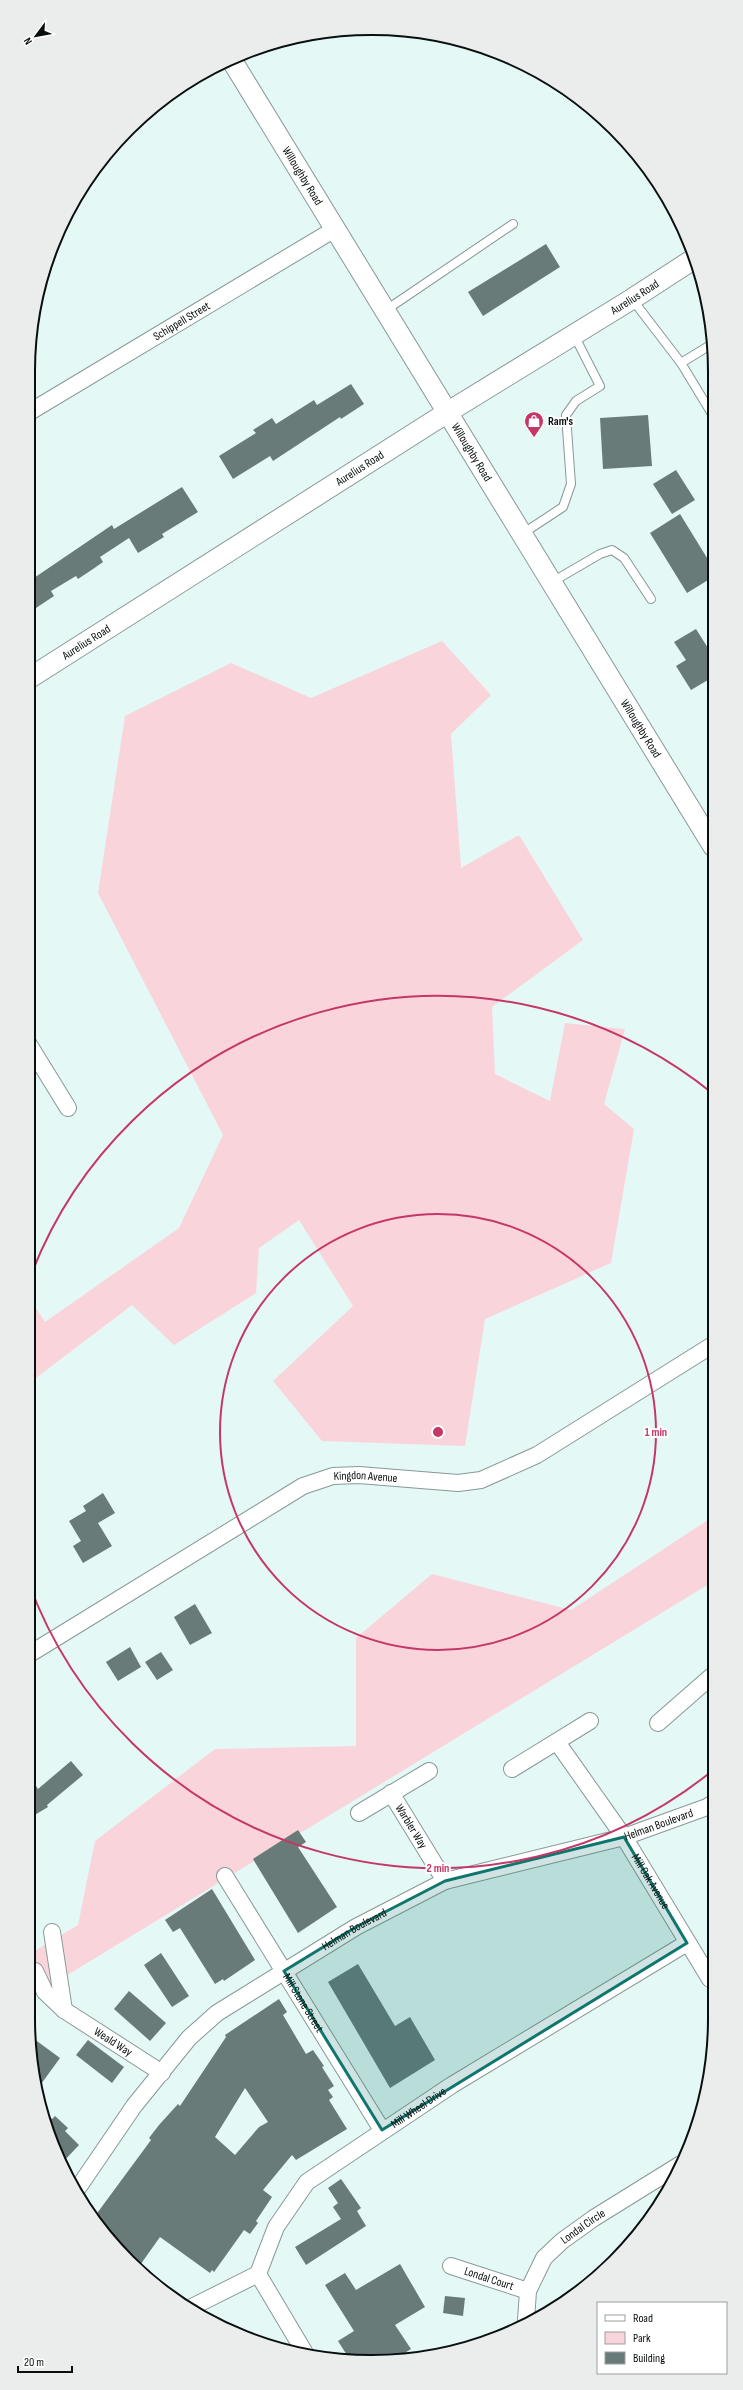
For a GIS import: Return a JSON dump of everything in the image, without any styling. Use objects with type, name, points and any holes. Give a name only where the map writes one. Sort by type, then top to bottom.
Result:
[{"type":"street","name":"Willoughby Road","points":[[235,65],[708,838]]},
{"type":"street","name":"Schippell Street","points":[[35,409],[335,229]]},
{"type":"street","name":"Aurelius Road","points":[[35,675],[448,412],[632,299],[689,262]]},
{"type":"street","points":[[35,1054],[68,1108]]},
{"type":"street","name":"Kingdon Avenue","points":[[35,1651],[303,1486],[333,1476],[353,1475],[458,1483],[481,1480],[537,1455],[708,1348]]},
{"type":"street","points":[[658,1723],[708,1679]]},
{"type":"street","points":[[512,1769],[590,1721]]},
{"type":"street","name":"Mill Oak Avenue","points":[[557,1742],[624,1837],[708,1976]]},
{"type":"street","points":[[360,1813],[391,1792],[429,1772]]},
{"type":"street","name":"Warbler Way","points":[[391,1792],[445,1881]]},
{"type":"street","name":"Helman Boulevard","points":[[79,2186],[134,2106],[162,2074],[189,2038],[217,2013],[356,1927],[445,1881],[624,1837],[708,1806]]},
{"type":"street","name":"Mill Stone Street","points":[[225,1876],[382,2130]]},
{"type":"street","points":[[52,1932],[64,2010]]},
{"type":"street","name":"Mill Wheel Drive","points":[[258,2274],[276,2227],[307,2182],[382,2130],[687,1943]]},
{"type":"street","name":"Weald Way","points":[[35,1971],[45,1992],[64,2010],[162,2074]]},
{"type":"street","name":"Londal Circle","points":[[526,2317],[528,2291],[544,2258],[562,2241],[671,2171]]},
{"type":"street","name":"Londal Court","points":[[451,2266],[528,2291]]},
{"type":"street","points":[[196,2305],[258,2274],[302,2348]]},
{"type":"lane","points":[[385,310],[513,224]]},
{"type":"lane","points":[[632,299],[681,363],[708,407]]},
{"type":"lane","points":[[522,534],[563,507],[570,484],[566,415],[576,401],[600,386],[574,335]]},
{"type":"lane","points":[[681,363],[707,347]]},
{"type":"lane","points":[[551,583],[600,554],[612,550],[624,558],[651,599]]},
{"type":"highlighted area","points":[[624,1837],[687,1943],[382,2130],[284,1971],[356,1927],[445,1881]]},
{"type":"green space","points":[[442,641],[491,695],[451,734],[461,868],[519,835],[583,940],[492,1007],[495,1074],[550,1101],[565,1023],[625,1029],[604,1104],[634,1129],[611,1263],[485,1319],[465,1446],[322,1441],[273,1381],[353,1306],[299,1220],[259,1248],[256,1293],[174,1345],[132,1305],[35,1379],[35,1307],[45,1322],[179,1228],[223,1135],[98,893],[125,716],[231,663],[311,698]]},
{"type":"green space","points":[[708,1520],[708,1585],[35,1995],[35,1951],[78,1925],[95,1841],[215,1749],[356,1746],[356,1638],[432,1574],[571,1610]]},
{"type":"building","points":[[546,244],[560,267],[483,316],[468,292]]},
{"type":"building","points":[[351,384],[364,404],[341,419],[340,417],[273,461],[270,456],[233,479],[219,456],[256,433],[253,430],[272,418],[276,424],[314,400],[317,405]]},
{"type":"building","points":[[648,415],[652,466],[603,469],[600,418]]},
{"type":"building","points":[[676,470],[695,500],[672,514],[653,484]]},
{"type":"building","points":[[182,487],[198,512],[162,534],[164,537],[138,553],[129,538],[100,557],[103,562],[93,569],[78,579],[76,576],[51,591],[54,596],[36,608],[35,577],[112,525],[114,529]]},
{"type":"building","points":[[680,514],[708,560],[708,580],[687,593],[650,533]]},
{"type":"building","points":[[696,629],[708,648],[708,680],[691,690],[676,666],[686,660],[674,642]]},
{"type":"building","points":[[103,1493],[115,1513],[98,1523],[112,1546],[83,1563],[73,1546],[81,1541],[69,1521],[86,1511],[83,1506]]},
{"type":"building","points":[[195,1604],[212,1633],[190,1645],[174,1617]]},
{"type":"building","points":[[130,1647],[141,1667],[118,1681],[106,1662]]},
{"type":"building","points":[[161,1652],[173,1670],[157,1680],[145,1662]]},
{"type":"building","points":[[71,1761],[83,1775],[47,1805],[48,1807],[35,1815],[35,1784],[38,1789]]},
{"type":"building","points":[[298,1830],[306,1842],[298,1847],[337,1907],[298,1933],[253,1859]]},
{"type":"building","points":[[212,1889],[255,1960],[224,1981],[223,1979],[215,1984],[180,1928],[173,1932],[165,1920]]},
{"type":"building","points":[[161,1953],[189,1996],[172,2007],[144,1965]]},
{"type":"building","points":[[358,1964],[395,2026],[410,2017],[435,2060],[390,2088],[328,1982]]},
{"type":"building","points":[[129,1991],[166,2023],[150,2041],[114,2009]]},
{"type":"building","points":[[279,1999],[287,2012],[283,2015],[306,2054],[313,2050],[324,2066],[322,2067],[334,2086],[328,2090],[333,2097],[329,2100],[347,2129],[296,2160],[292,2155],[263,2190],[272,2197],[256,2221],[258,2223],[250,2234],[244,2230],[214,2272],[212,2270],[210,2273],[160,2237],[142,2263],[119,2240],[97,2213],[151,2140],[149,2138],[159,2125],[178,2104],[180,2106],[226,2037],[225,2035]],"holes":[[[245,2088],[268,2122],[259,2127],[235,2155],[215,2137]]]},
{"type":"building","points":[[36,2040],[60,2058],[41,2084]]},
{"type":"building","points":[[88,2040],[124,2067],[112,2083],[76,2055]]},
{"type":"building","points":[[55,2116],[68,2128],[65,2131],[79,2145],[66,2159],[50,2117],[52,2119]]},
{"type":"building","points":[[341,2179],[361,2208],[357,2211],[366,2226],[306,2265],[295,2247],[341,2219],[333,2207],[338,2203],[328,2188]]},
{"type":"building","points":[[400,2264],[425,2307],[395,2325],[411,2349],[405,2353],[394,2354],[346,2354],[338,2341],[354,2331],[325,2285],[345,2273],[356,2290]]},
{"type":"building","points":[[445,2296],[465,2298],[463,2316],[443,2313]]},
{"type":"place","name":"Ram's","points":[[534,438]]}]
